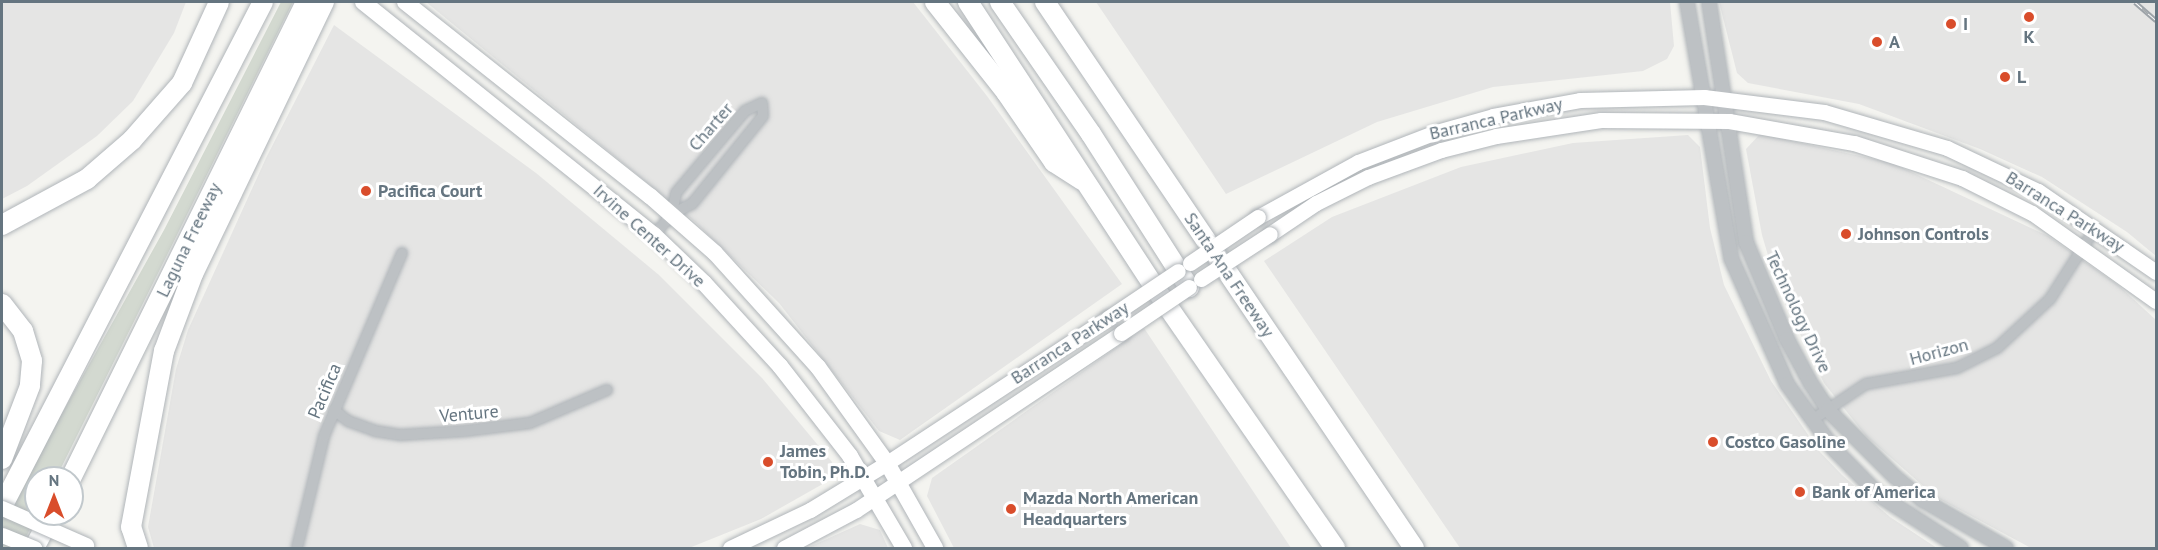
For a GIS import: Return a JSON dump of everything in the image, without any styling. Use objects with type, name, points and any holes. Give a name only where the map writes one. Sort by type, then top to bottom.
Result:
[{"type":"highway","points":[[132,140],[175,78],[196,36],[208,2]]},
{"type":"highway","points":[[2,225],[78,184],[132,140],[182,83],[219,2]]},
{"type":"highway","points":[[2,508],[261,2]]},
{"type":"highway","name":"Laguna Freeway","points":[[77,466],[306,2]]},
{"type":"highway","points":[[138,549],[131,527],[165,351],[193,274],[324,2]]},
{"type":"highway","points":[[935,2],[1006,92],[1054,162],[1089,185]]},
{"type":"highway","points":[[968,2],[1157,291],[1335,549]]},
{"type":"highway","points":[[1000,2],[1094,131]]},
{"type":"highway","points":[[1013,2],[1094,131],[1189,275]]},
{"type":"highway","name":"Santa Ana Freeway","points":[[1045,2],[1414,549]]},
{"type":"highway","points":[[2,304],[23,331],[32,361],[30,386],[2,459]]},
{"type":"highway","points":[[35,549],[48,526]]},
{"type":"highway","points":[[43,549],[51,526]]},
{"type":"main road","name":"Irvine Center Drive","points":[[363,2],[654,235],[780,366],[876,496],[904,549]]},
{"type":"main road","name":"Irvine Center Drive","points":[[405,2],[672,214],[774,316],[818,367],[886,463],[935,549]]},
{"type":"main road","name":"Barranca Parkway","points":[[784,549],[898,482],[1121,333],[1258,217],[1358,162],[1433,133],[1483,119],[1580,100],[1704,97],[1824,112],[1927,141],[2038,191],[2096,227],[2157,272]]},
{"type":"main road","name":"Barranca Parkway","points":[[730,549],[810,510],[1108,318],[1269,234],[1337,192],[1441,150],[1569,123],[1655,117],[1729,121],[1854,143],[1962,178],[2032,213],[2084,246],[2157,301]]},
{"type":"main road","points":[[2,508],[91,547]]},
{"type":"main road","points":[[2,535],[35,549]]},
{"type":"street","points":[[1687,2],[1731,258],[1787,384],[1812,420],[1879,495],[1961,549]]},
{"type":"street","name":"Technology Drive","points":[[1709,2],[1752,261],[1787,339],[1828,410],[1894,476],[1923,500],[2006,549]]},
{"type":"street","name":"Charter","points":[[654,235],[672,214],[692,204],[763,116],[762,103],[745,111],[676,193],[672,214]]},
{"type":"street","name":"Horizon","points":[[1812,420],[1872,382],[1957,368],[1997,348],[2050,299],[2096,227]]},
{"type":"street","name":"Pacifica","points":[[297,549],[314,465],[334,410],[402,253]]},
{"type":"street","name":"Venture","points":[[334,410],[348,422],[375,431],[400,435],[445,433],[530,423],[607,390]]},
{"type":"shaded area","points":[[2,2],[186,2],[174,33],[133,101],[97,136],[27,186],[2,199]]},
{"type":"shaded area","points":[[281,2],[293,2],[62,466],[33,466],[164,230]]},
{"type":"shaded area","points":[[426,2],[913,2],[987,96],[1122,284],[900,440],[879,431],[779,303],[695,222]]},
{"type":"shaded area","points":[[1096,2],[1670,2],[1674,46],[1667,59],[1643,71],[1493,87],[1377,122],[1226,194]]},
{"type":"shaded area","points":[[1719,2],[2156,2],[2156,256],[2127,232],[2042,177],[1980,149],[1859,104],[1748,83],[1737,73]]},
{"type":"shaded area","points":[[334,25],[536,173],[659,275],[762,378],[832,462],[828,481],[761,519],[689,548],[154,548],[148,527],[176,369],[188,330],[266,158]]},
{"type":"shaded area","points":[[1760,134],[1892,163],[2048,236],[2118,285],[2156,320],[2156,548],[2031,548],[1936,497],[1866,436],[1824,383],[1778,289],[1762,235],[1746,149]]},
{"type":"shaded area","points":[[1688,135],[1700,147],[1710,228],[1724,285],[1771,381],[1820,452],[1842,475],[1890,517],[1937,548],[1460,548],[1264,261],[1332,217],[1461,167],[1573,143]]},
{"type":"shaded area","points":[[1144,328],[1291,548],[954,548],[927,496],[932,478]]},
{"type":"shaded area","points":[[24,481],[24,526],[32,526],[20,548],[2,548],[2,521]]},
{"type":"shaded area","points":[[860,524],[880,530],[888,548],[807,548]]},
{"type":"railway","points":[[2135,2],[2156,20]]},
{"type":"place","name":"K","points":[[2029,17]]},
{"type":"place","name":"I","points":[[1951,24]]},
{"type":"place","name":"A","points":[[1877,42]]},
{"type":"place","name":"L","points":[[2005,77]]},
{"type":"place","name":"Pacifica Court","points":[[366,191]]},
{"type":"place","name":"Johnson Controls","points":[[1846,234]]},
{"type":"place","name":"Costco Gasoline","points":[[1713,442]]},
{"type":"place","name":"James Tobin, Ph.D.","points":[[768,462]]},
{"type":"place","name":"Bank of America","points":[[1800,492]]},
{"type":"place","name":"Mazda North American Headquarters","points":[[1011,509]]}]
